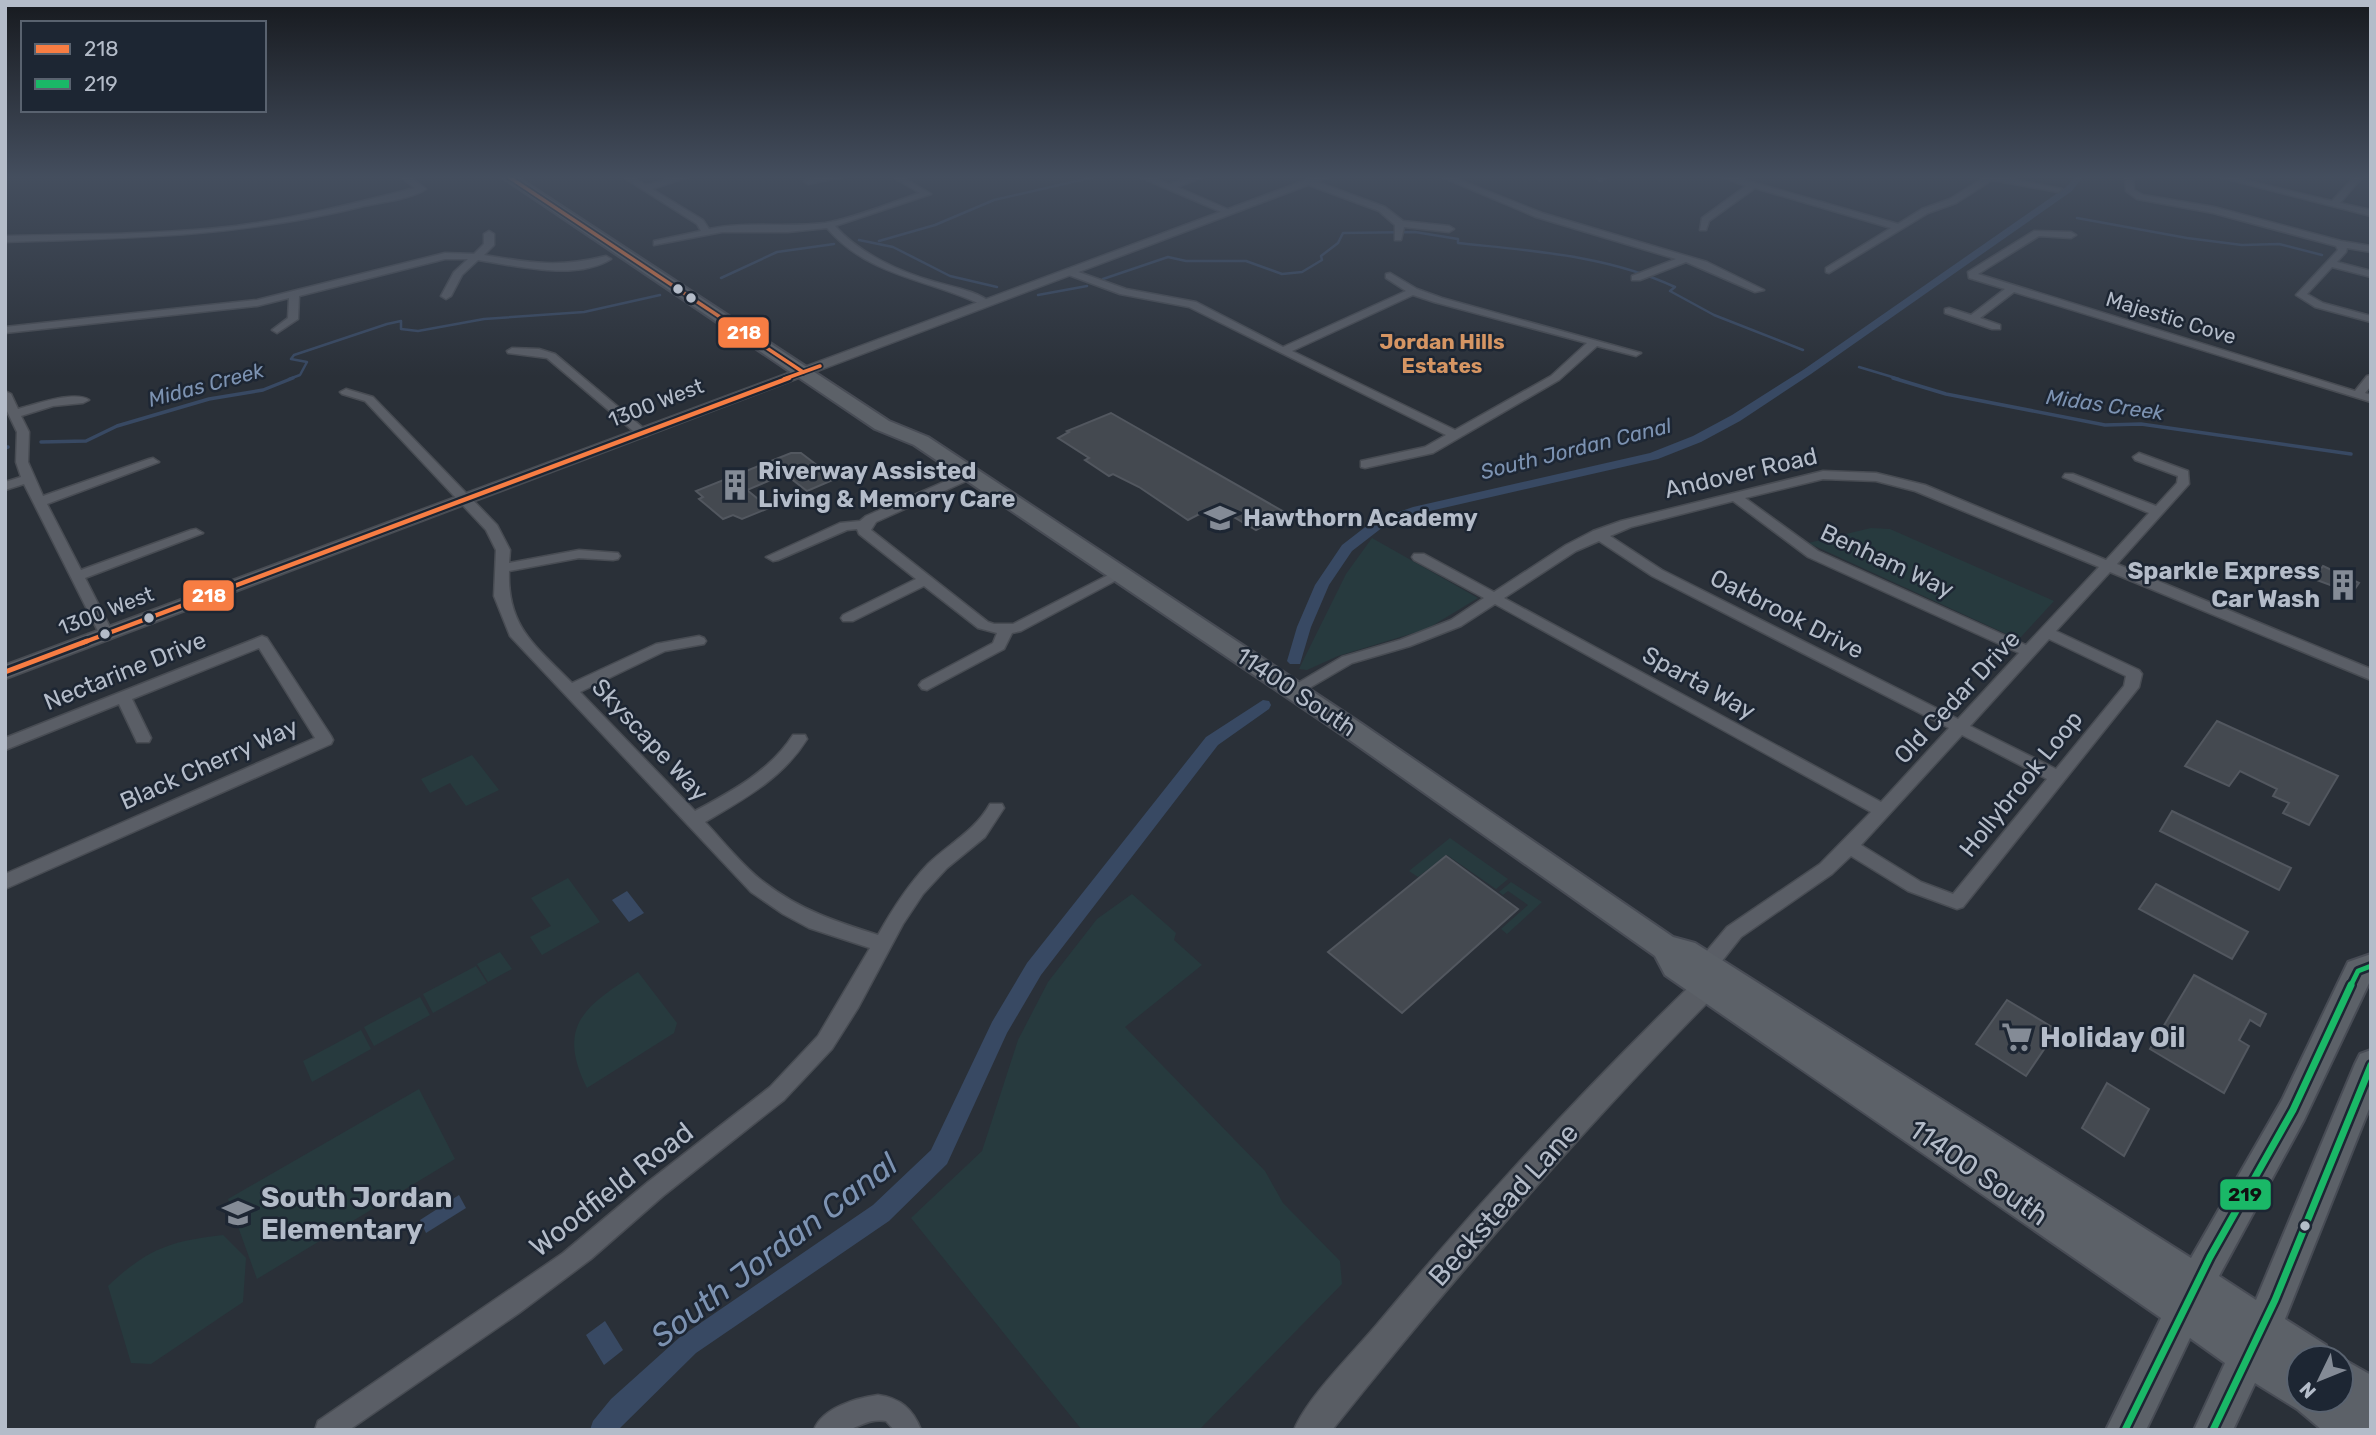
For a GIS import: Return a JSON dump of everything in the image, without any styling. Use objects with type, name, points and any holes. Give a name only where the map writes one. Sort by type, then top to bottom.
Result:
[{"type":"main road","name":"11400 South","points":[[615,244],[812,369]]},
{"type":"main road","name":"11400 South","points":[[627,244],[812,369],[882,425],[921,441],[1294,690],[1666,948],[1675,967],[1707,976],[2256,1341],[2285,1375]]},
{"type":"main road","points":[[2125,1430],[2190,1298],[2293,1111],[2358,971],[2371,965]]},
{"type":"main road","points":[[2213,1430],[2256,1341],[2371,1064]]},
{"type":"main road","name":"11400 South","points":[[2256,1341],[2285,1350]]},
{"type":"main road","points":[[2355,1387],[2371,1398]]},
{"type":"main road","points":[[2333,1414],[2356,1430]]},
{"type":"street","points":[[446,296],[458,274],[489,244]]},
{"type":"street","points":[[849,244],[913,279],[950,287],[986,303]]},
{"type":"street","name":"1300 West","points":[[5,672],[1144,244]]},
{"type":"street","points":[[1642,244],[1687,258],[1759,290]]},
{"type":"street","points":[[1829,270],[1871,244]]},
{"type":"street","name":"Majestic Cove","points":[[2019,244],[1973,272],[1972,276],[2371,399]]},
{"type":"street","points":[[2340,244],[2371,249]]},
{"type":"street","points":[[2340,244],[2344,249],[2301,295],[2311,302],[2371,319]]},
{"type":"street","points":[[5,330],[220,309],[294,295],[428,259],[460,255],[547,268],[576,266],[606,259]]},
{"type":"street","points":[[1636,278],[1687,258]]},
{"type":"street","points":[[2331,264],[2371,274]]},
{"type":"street","points":[[1070,272],[1124,292],[1192,304],[1456,435]]},
{"type":"street","points":[[1390,276],[1413,291],[1636,353]]},
{"type":"street","points":[[1972,319],[2011,289]]},
{"type":"street","points":[[1283,351],[1413,291]]},
{"type":"street","points":[[276,330],[293,319],[294,295]]},
{"type":"street","points":[[1949,311],[1996,327]]},
{"type":"street","points":[[1365,464],[1429,450],[1555,377],[1594,343]]},
{"type":"street","points":[[512,351],[532,351],[551,356],[643,433]]},
{"type":"street","points":[[2358,395],[2371,379]]},
{"type":"street","name":"Skyscape Way","points":[[346,392],[369,399],[497,535],[503,550],[501,596],[515,633],[692,821],[757,887],[789,909],[846,935],[884,945]]},
{"type":"street","points":[[5,394],[23,432],[22,462],[28,478],[107,635]]},
{"type":"street","points":[[15,414],[52,403],[83,400]]},
{"type":"street","name":"Old Cedar Drive","points":[[1707,976],[1734,932],[1791,894],[1849,846],[2183,484],[2184,474],[2139,457]]},
{"type":"street","points":[[40,502],[153,462]]},
{"type":"street","points":[[773,557],[845,526],[864,525],[871,519],[971,474]]},
{"type":"street","name":"Andover Road","points":[[1294,690],[1347,660],[1456,623],[1571,548],[1598,534],[1734,496],[1823,475],[1876,477],[1920,488],[2371,675]]},
{"type":"street","points":[[2069,477],[2157,511]]},
{"type":"street","points":[[5,486],[28,478]]},
{"type":"street","name":"Benham Way","points":[[1734,496],[1813,554],[2029,652]]},
{"type":"street","points":[[864,525],[866,535],[983,625],[1006,630],[1016,628],[1121,574]]},
{"type":"street","points":[[77,576],[197,533]]},
{"type":"street","name":"Oakbrook Drive","points":[[1598,534],[1657,573],[2058,777]]},
{"type":"street","points":[[503,568],[579,554],[612,556]]},
{"type":"street","name":"Sparta Way","points":[[1419,556],[1882,810]]},
{"type":"street","points":[[848,618],[925,580]]},
{"type":"street","points":[[927,685],[999,646],[1006,630]]},
{"type":"street","name":"Hollybrook Loop","points":[[1849,846],[1914,885],[1944,900],[1957,902],[2131,687],[2134,674],[2047,633]]},
{"type":"street","name":"Nectarine Drive","points":[[5,744],[262,641]]},
{"type":"street","name":"Black Cherry Way","points":[[5,882],[326,740],[262,641]]},
{"type":"street","points":[[569,691],[661,647],[699,641]]},
{"type":"street","points":[[122,696],[143,738]]},
{"type":"street","points":[[692,821],[779,766],[792,754],[799,739]]},
{"type":"street","name":"Woodfield Road","points":[[327,1430],[572,1260],[667,1180],[738,1128],[775,1096],[810,1061],[837,1027],[923,882],[941,862],[979,834],[990,822],[996,808]]},
{"type":"street","name":"Beckstead Lane","points":[[1311,1430],[1407,1311],[1707,976]]},
{"type":"street","points":[[826,1430],[845,1415],[885,1407],[897,1413],[909,1430]]},
{"type":"green space","points":[[1871,528],[1890,529],[2054,601],[2021,637],[2015,638],[1808,543]]},
{"type":"green space","points":[[1372,538],[1478,598],[1427,629],[1338,656],[1307,670],[1299,669],[1346,574]]},
{"type":"green space","points":[[472,755],[499,790],[466,806],[450,783],[430,793],[421,779]]},
{"type":"green space","points":[[1450,838],[1508,879],[1496,889],[1447,855],[1418,877],[1409,871]]},
{"type":"green space","points":[[568,878],[600,922],[542,955],[530,937],[551,926],[531,898]]},
{"type":"green space","points":[[1511,882],[1542,902],[1507,934],[1501,929],[1528,905],[1508,891],[1503,895],[1499,892]]},
{"type":"green space","points":[[1132,894],[1176,933],[1174,940],[1202,965],[1125,1027],[1265,1171],[1283,1203],[1340,1261],[1342,1284],[1199,1430],[1082,1430],[911,1218],[982,1151],[1018,1040],[1048,982],[1097,919]]},
{"type":"green space","points":[[500,952],[512,969],[488,982],[477,964]]},
{"type":"green space","points":[[476,966],[487,983],[433,1013],[423,994]]},
{"type":"green space","points":[[638,972],[677,1023],[674,1033],[587,1088],[574,1048],[581,1018],[604,995]]},
{"type":"green space","points":[[420,997],[430,1015],[374,1046],[364,1027]]},
{"type":"green space","points":[[361,1030],[371,1049],[312,1082],[303,1061]]},
{"type":"green space","points":[[419,1089],[455,1159],[257,1279],[228,1199]]},
{"type":"green space","points":[[223,1235],[246,1258],[243,1302],[151,1364],[131,1363],[108,1286],[135,1263],[160,1249],[188,1240]]},
{"type":"water","points":[[627,891],[644,913],[629,922],[612,900]]},
{"type":"water","points":[[459,1195],[466,1208],[426,1233],[420,1220]]},
{"type":"water","points":[[605,1321],[623,1350],[604,1365],[586,1335]]},
{"type":"building","name":"Hawthorn Academy","points":[[1111,413],[1286,513],[1256,530],[1215,506],[1188,520],[1139,487],[1113,474],[1109,476],[1085,460],[1089,458],[1058,438],[1069,432],[1067,431]]},
{"type":"building","name":"Riverway Assisted Living & Memory Care","points":[[791,453],[801,453],[835,479],[807,491],[785,474],[747,490],[769,508],[742,519],[733,515],[723,519],[699,499],[703,497],[696,491]]},
{"type":"building","name":"Sparkle Express Car Wash","points":[[2323,566],[2359,583],[2352,593],[2314,579]]},
{"type":"building","points":[[2217,721],[2338,776],[2309,825],[2283,813],[2289,803],[2273,796],[2277,789],[2240,771],[2229,786],[2185,766]]},
{"type":"building","points":[[2172,811],[2291,868],[2279,890],[2160,831]]},
{"type":"building","points":[[1446,856],[1518,909],[1402,1013],[1328,952]]},
{"type":"building","points":[[2156,884],[2248,932],[2232,959],[2139,909]]},
{"type":"building","points":[[2194,975],[2266,1014],[2260,1026],[2250,1020],[2239,1040],[2249,1046],[2224,1093],[2150,1049]]},
{"type":"building","name":"Holiday Oil","points":[[2007,1000],[2057,1030],[2026,1076],[1976,1044]]},
{"type":"building","name":"Holiday Oil","points":[[2107,1083],[2149,1109],[2124,1156],[2082,1128]]},
{"type":"waterway","name":"Midas Creek","points":[[721,278],[777,252],[834,244]]},
{"type":"waterway","name":"Midas Creek","points":[[878,244],[893,247],[950,276],[997,287]]},
{"type":"waterway","name":"Midas Creek","points":[[1103,279],[1168,257],[1186,261],[1246,261],[1282,274],[1302,272],[1322,260],[1321,256],[1337,244]]},
{"type":"waterway","name":"Midas Creek","points":[[1467,244],[1569,256],[1649,276],[1675,287],[1670,291],[1714,315],[1803,350]]},
{"type":"waterway","name":"South Jordan Canal","points":[[1295,661],[1304,627],[1322,585],[1347,548],[1378,524],[1413,511],[1654,456],[1697,439],[1736,418],[1807,372],[1993,244]]},
{"type":"waterway","points":[[2234,244],[2279,244],[2322,255]]},
{"type":"waterway","name":"Midas Creek","points":[[1038,295],[1087,286]]},
{"type":"waterway","name":"Midas Creek","points":[[289,379],[300,375],[307,362],[291,359],[294,355],[387,324],[401,321],[401,329],[418,331],[484,319],[584,312],[660,295]]},
{"type":"waterway","name":"Midas Creek","points":[[1859,367],[1899,379]]},
{"type":"waterway","name":"Midas Creek","points":[[41,442],[86,441],[117,426],[209,399],[263,390],[293,378]]},
{"type":"waterway","name":"Midas Creek","points":[[1893,378],[1946,394],[2105,425],[2141,424],[2351,454]]},
{"type":"waterway","name":"South Jordan Canal","points":[[602,1430],[620,1408],[688,1345],[881,1213],[939,1157],[999,1028],[1034,969],[1212,741],[1263,705]]},
{"type":"transit line","name":"218","points":[[610,244],[803,372]]},
{"type":"transit line","name":"218","points":[[5,672],[820,366]]},
{"type":"transit line","name":"219","points":[[2125,1430],[2210,1257],[2293,1110],[2358,971],[2371,966]]},
{"type":"transit line","name":"219","points":[[2213,1430],[2275,1300],[2371,1065]]},
{"type":"place","name":"Riverway Assisted Living & Memory Care","points":[[735,485]]},
{"type":"place","name":"Hawthorn Academy","points":[[1220,518]]},
{"type":"place","name":"Sparkle Express Car Wash","points":[[2343,585]]},
{"type":"place","name":"Holiday Oil","points":[[2017,1037]]},
{"type":"place","name":"South Jordan Elementary","points":[[238,1213]]},
{"type":"district","name":"Jordan Hills Estates","points":[[1442,354]]}]
